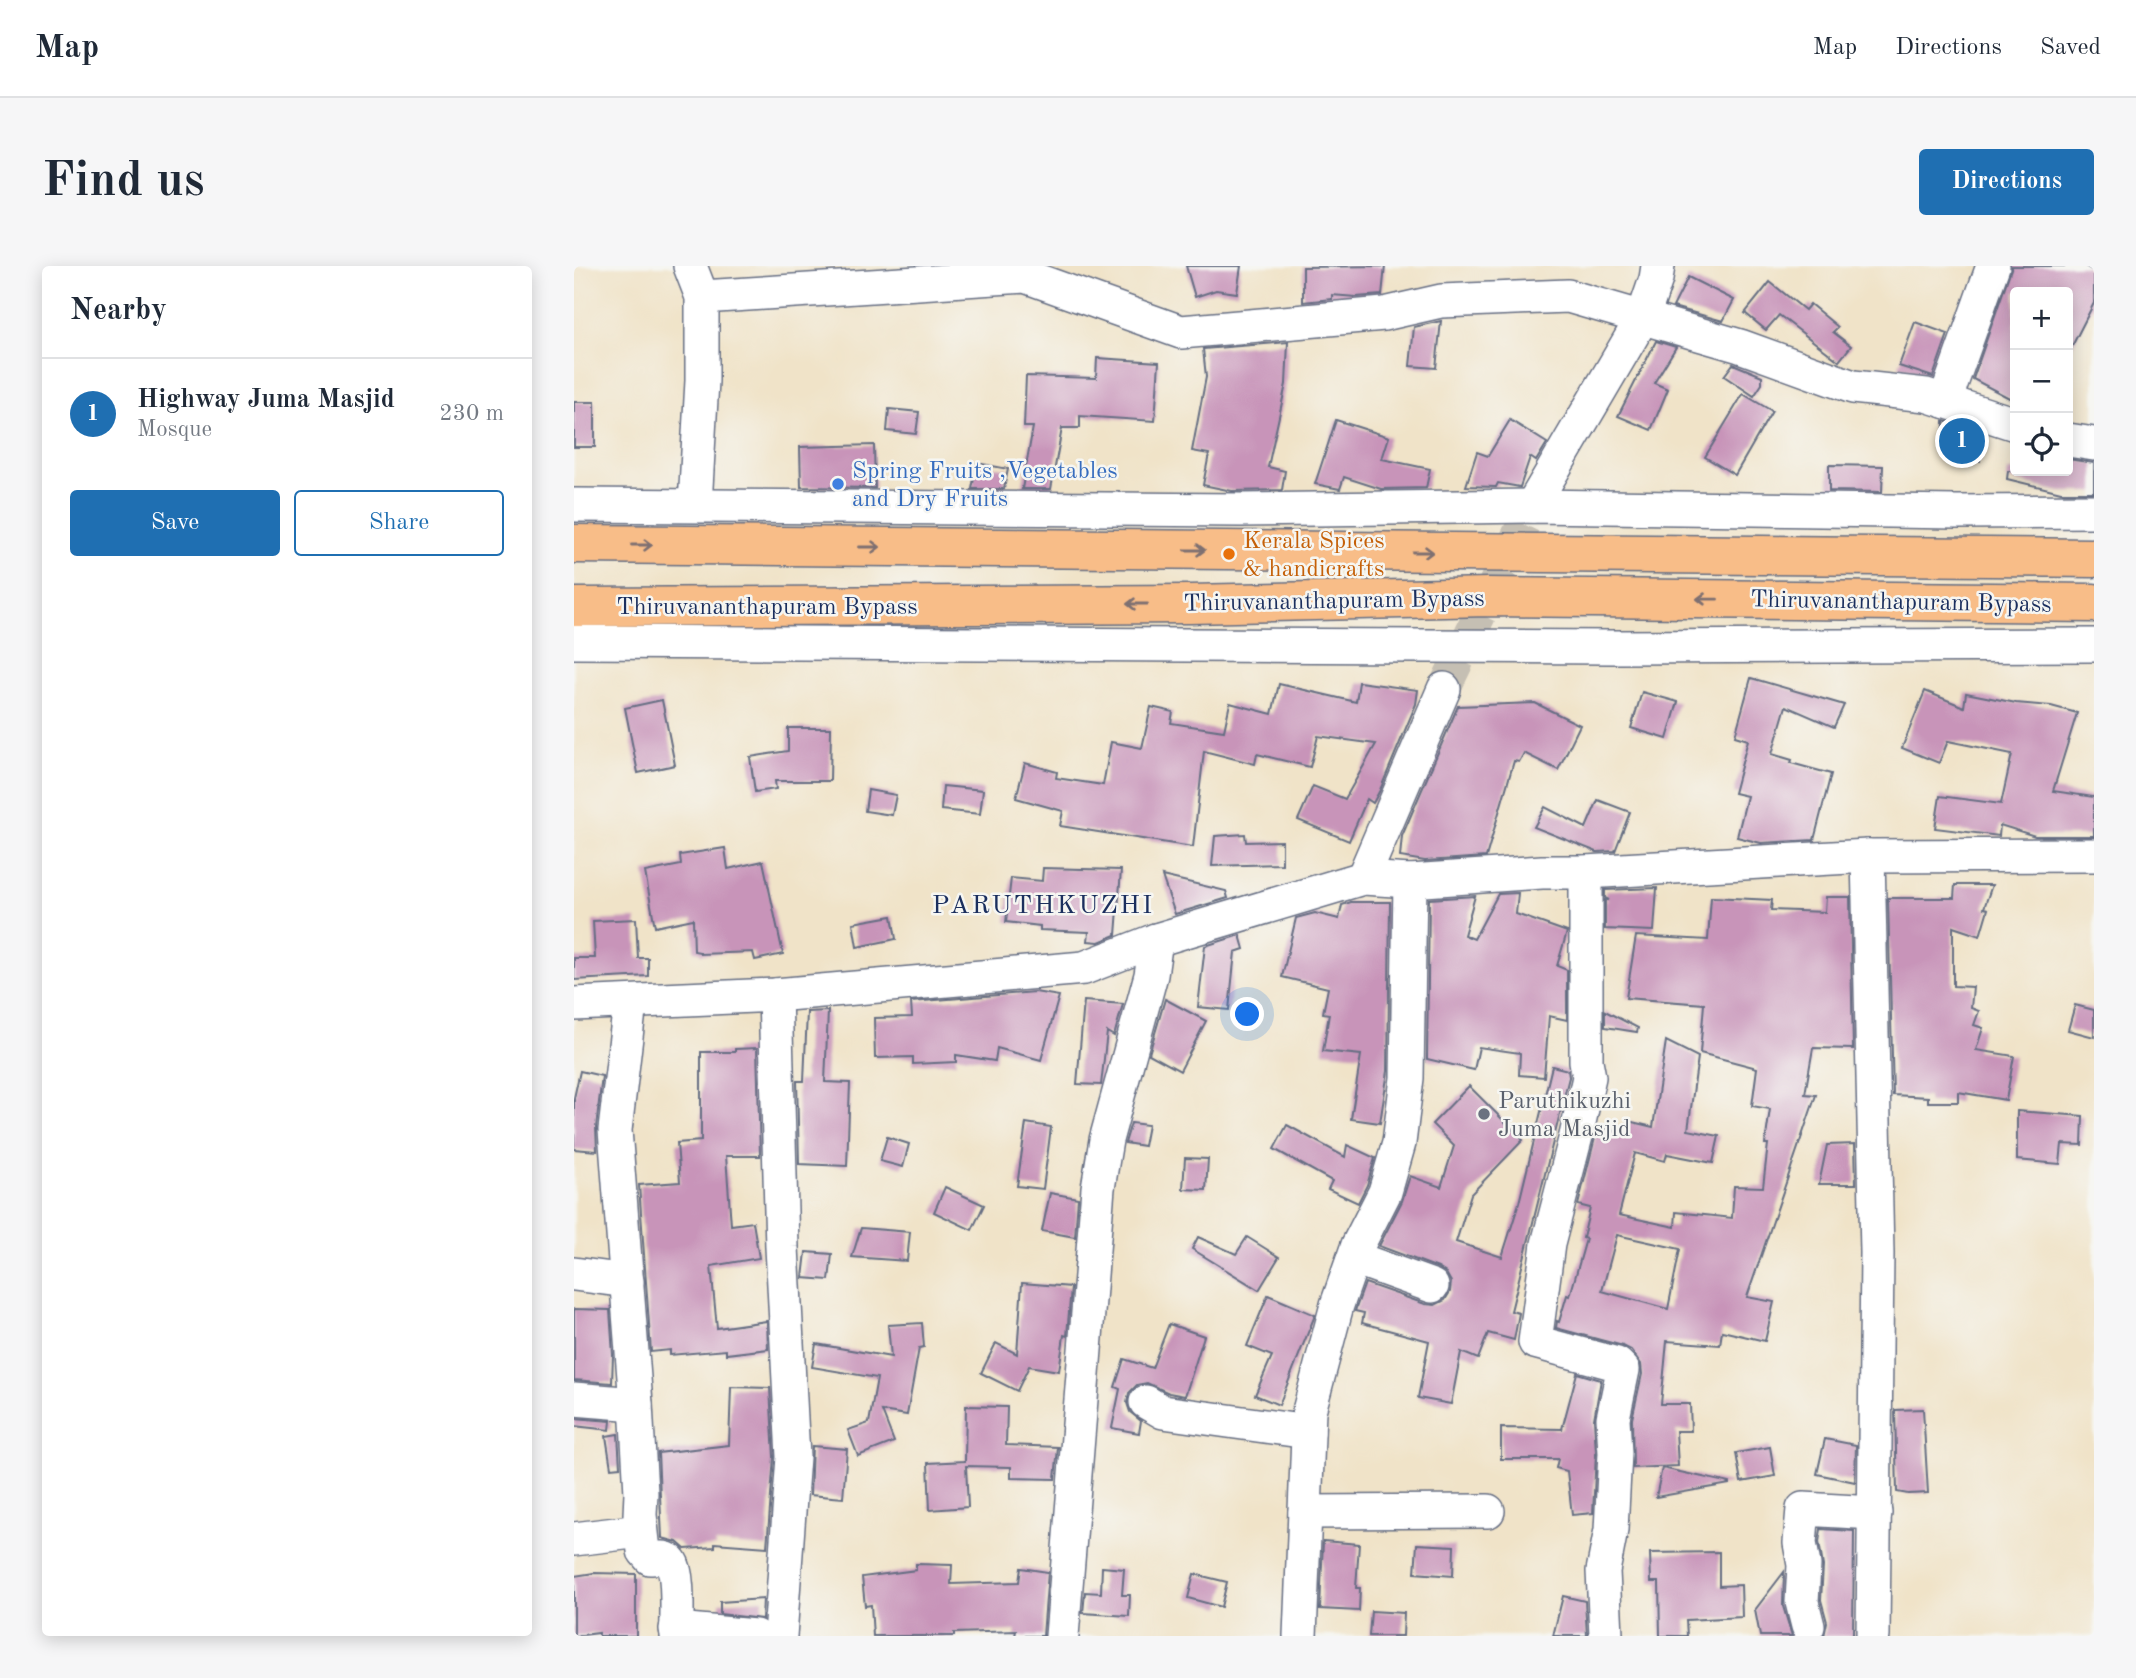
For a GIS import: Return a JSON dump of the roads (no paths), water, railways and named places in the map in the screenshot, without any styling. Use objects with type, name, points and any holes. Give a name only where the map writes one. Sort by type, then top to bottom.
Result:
[{"type":"highway","name":"Thiruvananthapuram Bypass","points":[[574,544],[2094,558]]},
{"type":"highway","name":"Thiruvananthapuram Bypass","points":[[574,607],[1190,604],[1488,597],[2094,603]]},
{"type":"street","points":[[690,266],[702,298],[702,381],[695,505]]},
{"type":"street","points":[[1532,506],[1643,317],[1658,266]]},
{"type":"street","points":[[1945,401],[1993,266]]},
{"type":"street","points":[[702,298],[1025,276],[1181,332],[1384,314],[1441,301],[1568,296],[1740,346],[1853,387],[1926,395],[2010,422]]},
{"type":"street","points":[[2073,441],[2094,444]]},
{"type":"street","points":[[574,505],[1241,510],[1532,506],[1957,512],[2094,510]]},
{"type":"street","name":"Thiruvananthapuram Bypass","points":[[574,642],[1615,647],[2094,645]]},
{"type":"street","points":[[1363,878],[1444,689]]},
{"type":"street","points":[[574,1004],[775,995],[1084,968],[1156,940],[1363,878],[1410,881],[1868,856],[2094,855]]},
{"type":"street","points":[[1868,856],[1877,1253],[1873,1636]]},
{"type":"street","points":[[1586,873],[1586,1062],[1589,1077],[1548,1244],[1535,1342],[1617,1364],[1623,1370],[1613,1418],[1615,1453],[1611,1530],[1603,1571],[1606,1635]]},
{"type":"street","points":[[1300,1636],[1309,1411],[1337,1305],[1354,1258],[1385,1192],[1399,1143],[1407,1078],[1410,881]]},
{"type":"street","points":[[1062,1636],[1098,1188],[1112,1111],[1151,975],[1156,940]]},
{"type":"street","points":[[775,995],[782,1247],[793,1457],[780,1636]]},
{"type":"street","points":[[630,1003],[615,1130],[644,1552],[650,1558],[665,1558],[671,1562],[675,1577],[677,1633],[755,1636]]},
{"type":"street","points":[[1354,1258],[1432,1286]]},
{"type":"street","points":[[574,1273],[627,1281]]},
{"type":"street","points":[[574,1399],[635,1404]]},
{"type":"street","points":[[1146,1402],[1163,1412],[1308,1432]]},
{"type":"street","points":[[1808,1626],[1802,1602],[1804,1565],[1800,1543],[1803,1509],[1875,1513]]},
{"type":"street","points":[[1305,1512],[1488,1511]]},
{"type":"street","points":[[574,1539],[641,1531]]},
{"type":"tunnel","points":[[1444,689],[1532,506]]},
{"type":"place","name":"Highway Juma Masjid","points":[[1962,441]]},
{"type":"place","name":"Spring Fruits ,Vegetables and Dry Fruits","points":[[838,484]]},
{"type":"place","name":"Kerala Spices & handicrafts","points":[[1229,554]]},
{"type":"place","name":"Paruthikuzhi Juma Masjid","points":[[1484,1114]]},
{"type":"district","name":"PARUTHKUZHI","points":[[1043,904]]}]
